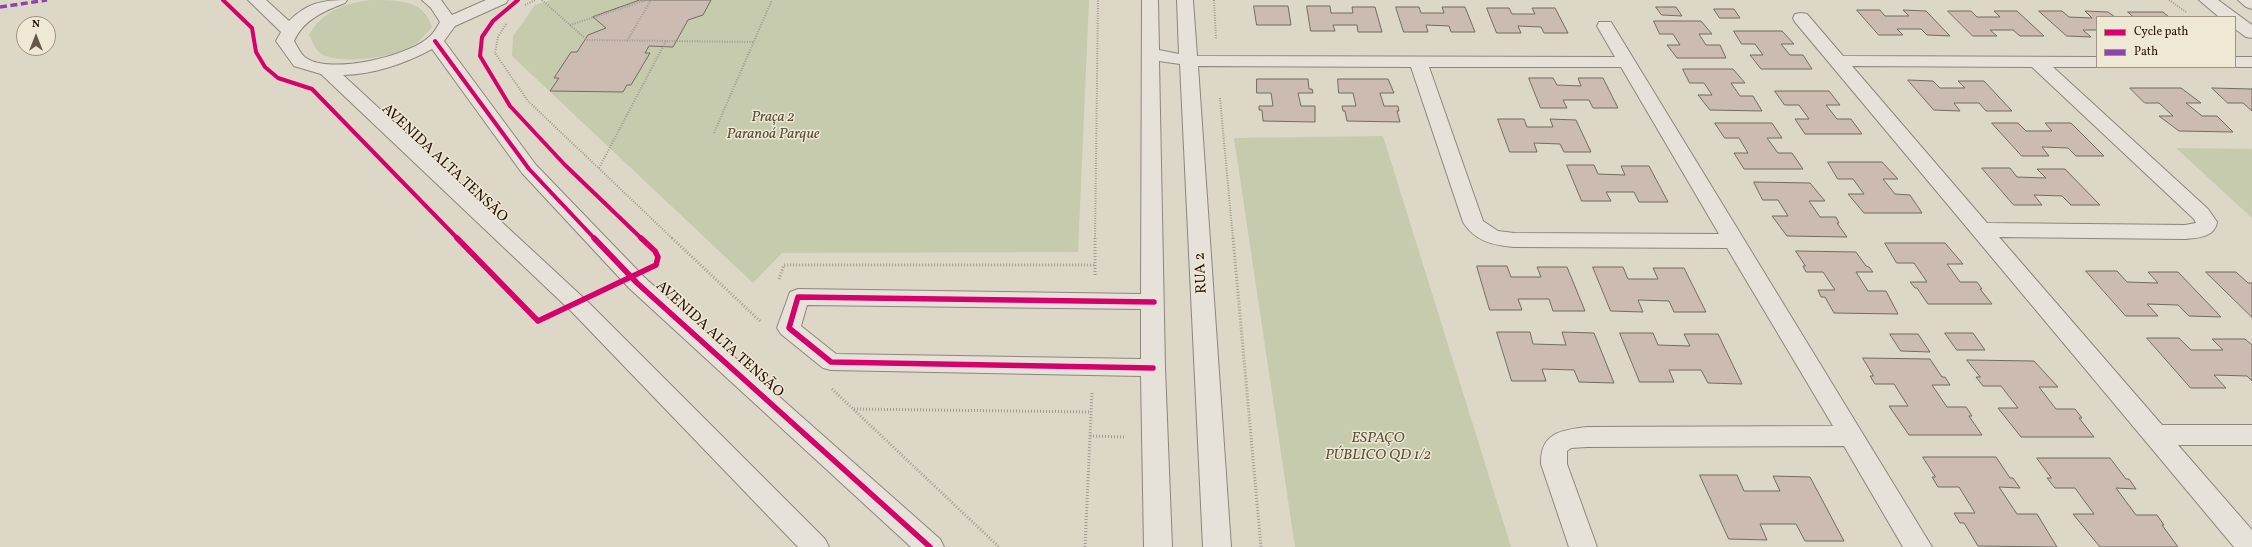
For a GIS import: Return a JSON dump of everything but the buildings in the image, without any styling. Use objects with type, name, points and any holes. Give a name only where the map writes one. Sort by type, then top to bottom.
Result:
[{"type":"street","points":[[256,0],[288,31]]},
{"type":"street","points":[[339,0],[327,4],[297,21],[288,31],[285,41],[300,62],[327,70],[361,69],[382,65],[403,58],[435,40],[449,22],[500,0]]},
{"type":"street","points":[[430,0],[437,5],[449,22]]},
{"type":"street","points":[[1150,0],[1154,302],[1153,368],[1158,547]]},
{"type":"street","name":"RUA 2","points":[[1185,0],[1190,61],[1217,547]]},
{"type":"street","points":[[2207,0],[2229,16]]},
{"type":"street","points":[[2246,0],[2252,4]]},
{"type":"street","points":[[1801,18],[2250,547]]},
{"type":"street","points":[[2236,22],[2252,33]]},
{"type":"street","points":[[1605,26],[1918,547]]},
{"type":"street","name":"AVENIDA ALTA TENSÃO","points":[[435,40],[528,169],[637,283],[930,547]]},
{"type":"street","points":[[1151,54],[1190,61],[1626,62]]},
{"type":"street","points":[[1838,61],[2096,62]]},
{"type":"street","points":[[1418,62],[1473,222],[1478,230],[1486,235],[1514,240],[1733,241]]},
{"type":"street","points":[[1981,230],[2185,232],[2198,231],[2206,227],[2207,222],[2201,214],[2037,62]]},
{"type":"street","points":[[2236,62],[2252,62]]},
{"type":"street","name":"AVENIDA ALTA TENSÃO","points":[[327,70],[580,307],[815,547]]},
{"type":"street","points":[[1153,368],[831,362],[789,328],[798,297],[1154,302]]},
{"type":"street","points":[[2155,435],[2252,435]]},
{"type":"street","points":[[1583,547],[1554,464],[1553,452],[1558,443],[1586,437],[1851,436]]},
{"type":"path","points":[[520,9],[535,0]]},
{"type":"path","points":[[542,0],[587,40],[754,42]]},
{"type":"path","points":[[570,26],[647,0]]},
{"type":"path","points":[[627,41],[651,0]]},
{"type":"path","points":[[714,133],[772,0]]},
{"type":"path","points":[[1095,277],[1098,0]]},
{"type":"path","points":[[1214,0],[1217,61],[1261,547]]},
{"type":"path","points":[[2169,0],[2187,13]]},
{"type":"path","points":[[510,18],[498,37],[495,53],[528,101],[763,323],[765,316]]},
{"type":"path","points":[[599,168],[666,41]]},
{"type":"path","points":[[778,280],[784,265],[1095,265]]},
{"type":"path","points":[[830,388],[999,547]]},
{"type":"path","points":[[1085,547],[1092,389]]},
{"type":"path","points":[[853,409],[1092,412]]},
{"type":"green space","points":[[372,0],[392,0],[410,3],[423,11],[432,27],[412,46],[386,56],[347,59],[325,56],[318,51],[309,35],[321,19],[336,9],[344,6]]},
{"type":"green space","name":"Praça 2 Paranoá Parque","points":[[551,0],[1089,0],[1078,252],[782,253],[753,283],[512,56],[513,36],[535,5]]},
{"type":"green space","name":"ESPAÇO PÚBLICO QD 1/2","points":[[1383,136],[1511,547],[1295,547],[1234,138]]},
{"type":"green space","points":[[2176,148],[2252,149],[2252,218]]},
{"type":"marked path","points":[[0,7],[47,0]]},
{"type":"cycle path","points":[[223,0],[243,17],[252,28],[256,52],[260,61],[265,67],[278,78],[312,89],[538,321],[646,271],[656,265],[658,257],[655,251],[565,165],[510,106],[480,56],[482,37],[493,21],[518,0]]},
{"type":"cycle path","points":[[435,41],[529,169],[637,283],[930,547]]},
{"type":"cycle path","points":[[1153,368],[831,362],[789,328],[798,297],[1154,302]]}]
